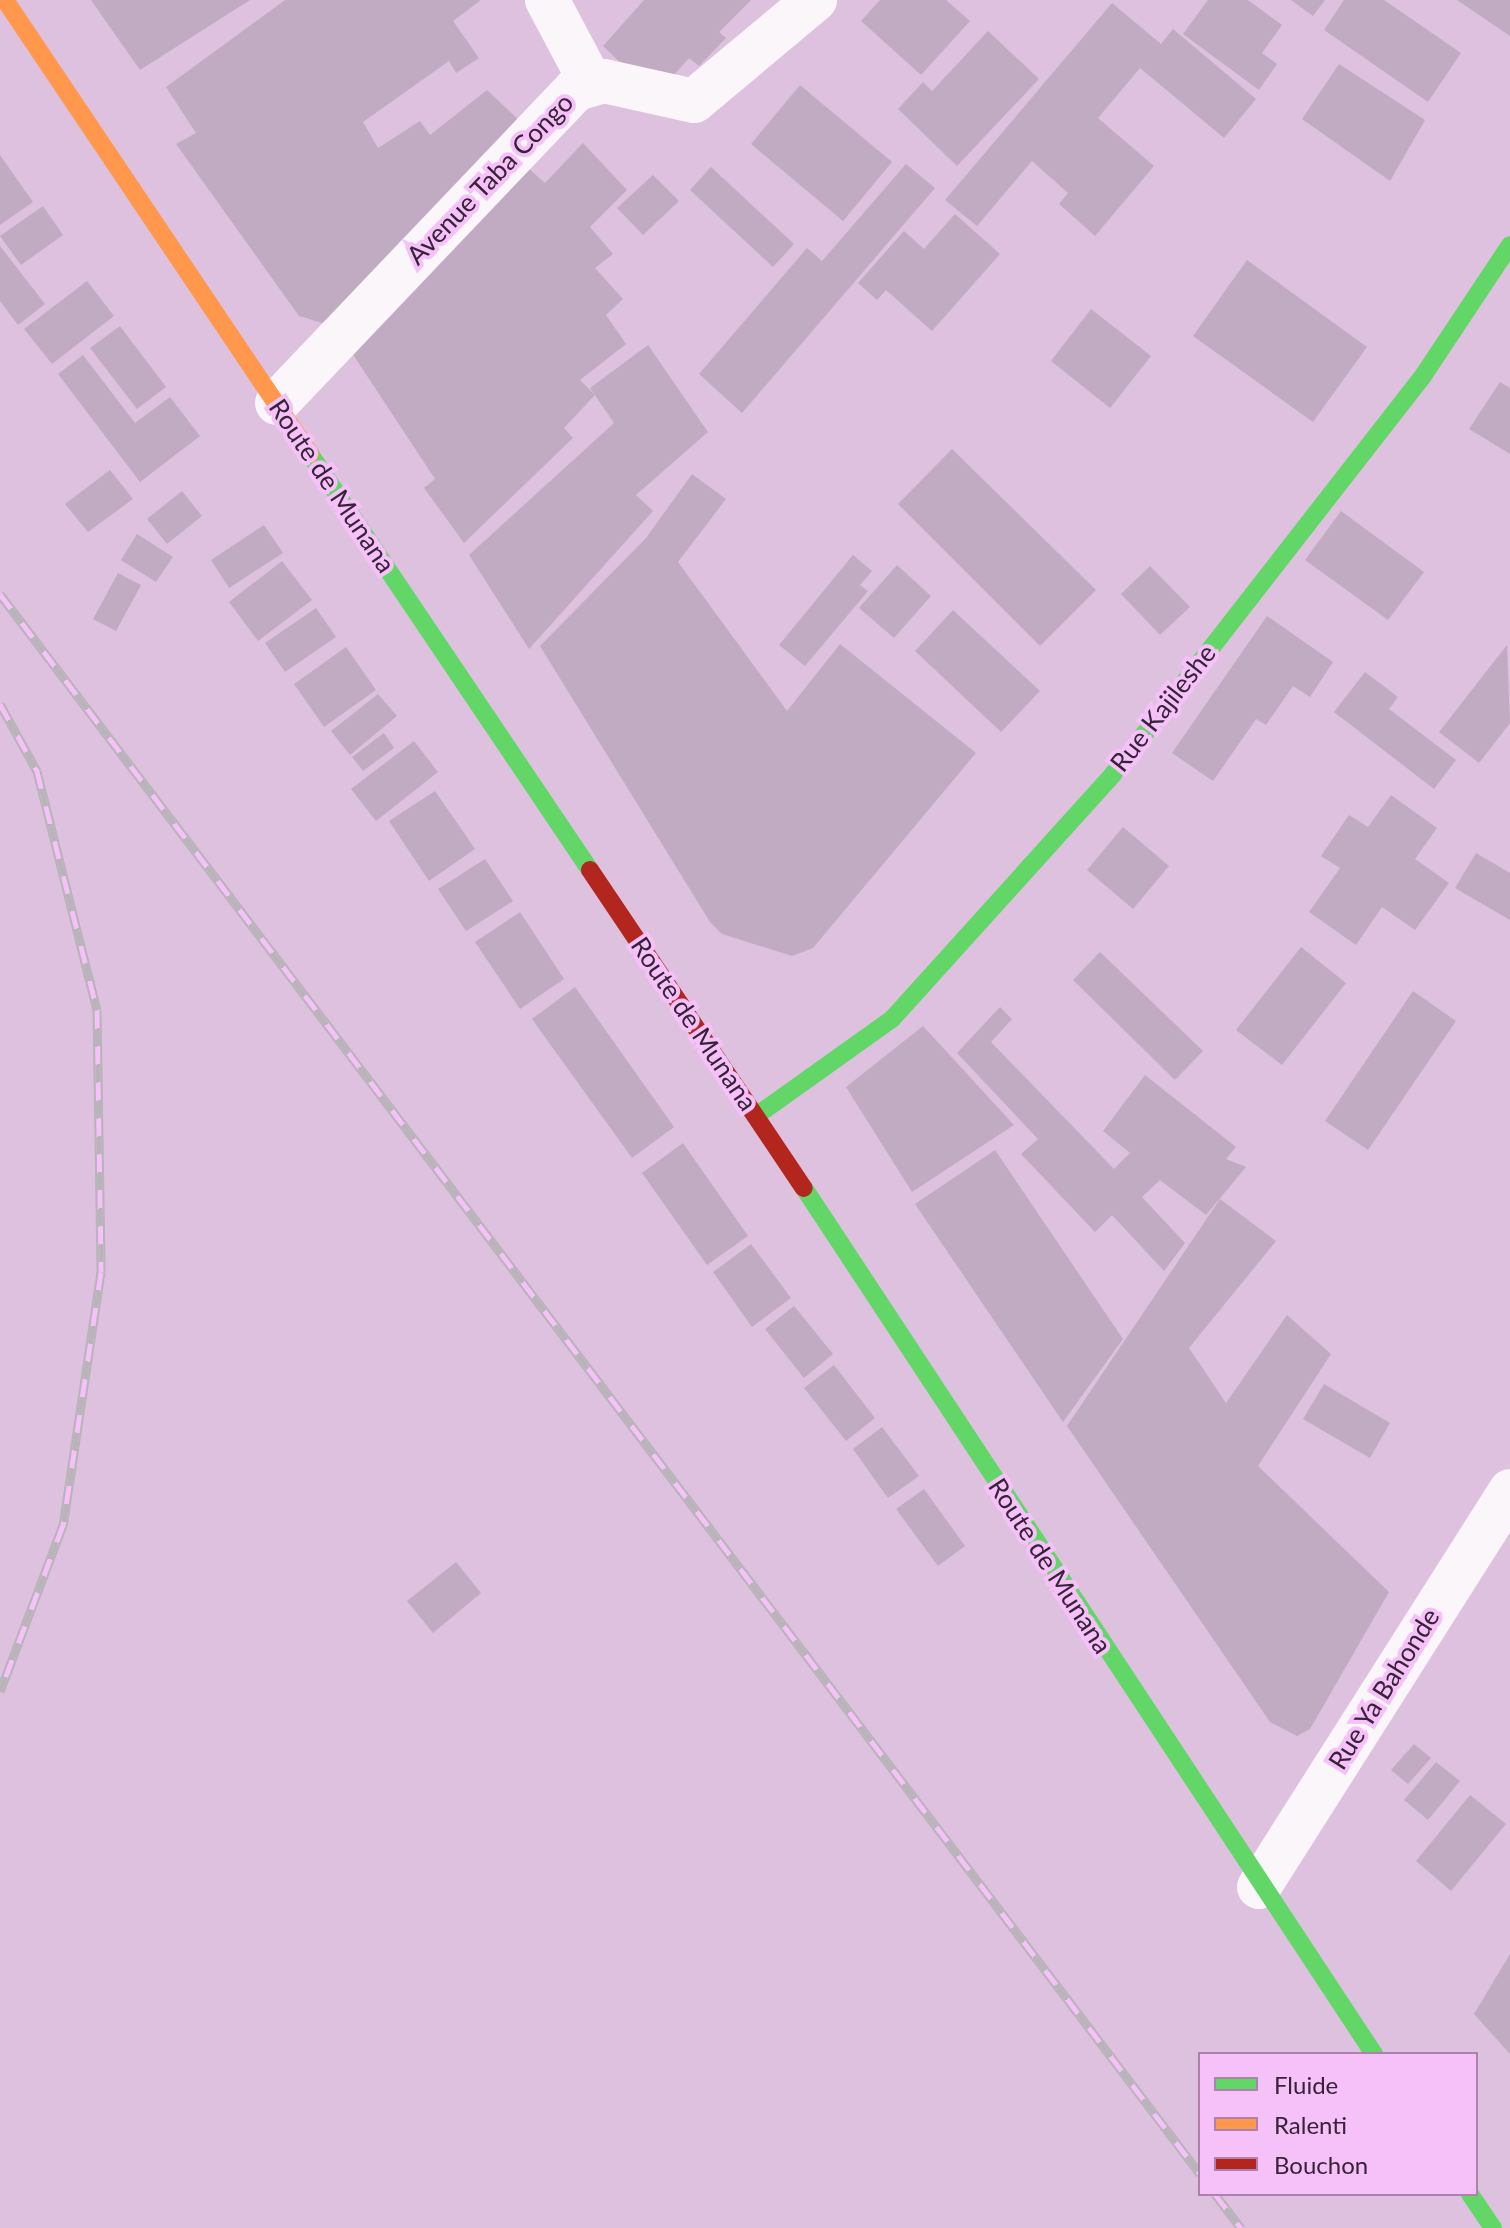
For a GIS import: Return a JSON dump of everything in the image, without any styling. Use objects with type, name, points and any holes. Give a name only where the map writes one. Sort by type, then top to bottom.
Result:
[{"type":"main road","name":"Route de Munana","points":[[5,0],[756,1116],[1259,1887],[1373,2052]]},
{"type":"main road","name":"Rue Kajileshe","points":[[756,1116],[892,1019],[1113,774],[1423,376],[1510,245]]},
{"type":"main road","points":[[1471,2196],[1493,2228]]},
{"type":"street","points":[[547,0],[590,81]]},
{"type":"street","name":"Avenue Taba Congo","points":[[277,403],[561,102],[590,81],[694,101],[815,0]]},
{"type":"street","name":"Rue Ya Bahonde","points":[[1259,1887],[1510,1491]]},
{"type":"building","points":[[91,0],[250,0],[140,70]]},
{"type":"building","points":[[285,0],[481,0],[453,21],[479,58],[456,73],[449,61],[363,122],[378,148],[420,121],[430,135],[487,90],[523,124],[349,307],[322,323],[299,316],[176,144],[196,133],[166,87]]},
{"type":"building","points":[[644,0],[751,0],[719,32],[726,38],[699,66],[689,58],[664,86],[631,73],[603,46]]},
{"type":"building","points":[[880,0],[946,0],[970,21],[921,75],[861,21]]},
{"type":"building","points":[[1208,0],[1248,0],[1282,25],[1262,53],[1277,64],[1259,90],[1183,34]]},
{"type":"building","points":[[1291,0],[1325,0],[1313,16]]},
{"type":"building","points":[[1344,0],[1384,0],[1461,53],[1428,102],[1324,30]]},
{"type":"building","points":[[1457,0],[1510,0],[1510,36]]},
{"type":"building","points":[[1112,3],[1161,44],[1173,29],[1256,99],[1224,138],[1140,68],[1098,118],[1154,166],[1095,236],[1059,204],[1068,193],[1032,161],[977,226],[945,200]]},
{"type":"building","points":[[988,31],[1039,79],[957,166],[898,109],[923,82],[932,91]]},
{"type":"building","points":[[1339,64],[1425,120],[1390,181],[1302,119]]},
{"type":"building","points":[[800,85],[892,162],[843,221],[751,144]]},
{"type":"building","points":[[583,143],[627,190],[590,227],[613,254],[595,268],[623,299],[606,315],[626,344],[580,380],[595,395],[564,428],[573,438],[464,543],[424,488],[435,479],[352,353],[527,167],[545,183]]},
{"type":"building","points":[[0,155],[33,202],[0,225]]},
{"type":"building","points":[[906,164],[935,188],[742,413],[699,374],[807,248],[822,261]]},
{"type":"building","points":[[711,167],[794,244],[773,267],[690,190]]},
{"type":"building","points":[[653,175],[679,201],[643,235],[617,208]]},
{"type":"building","points":[[43,206],[63,235],[21,265],[0,236]]},
{"type":"building","points":[[955,214],[1000,254],[932,331],[886,290],[877,300],[858,283],[904,231],[924,249]]},
{"type":"building","points":[[0,246],[45,304],[18,325],[0,301]]},
{"type":"building","points":[[1247,260],[1367,347],[1313,422],[1193,336]]},
{"type":"building","points":[[87,281],[114,316],[52,364],[24,329]]},
{"type":"building","points":[[1091,309],[1151,356],[1110,408],[1051,361]]},
{"type":"building","points":[[120,326],[166,387],[137,409],[90,348]]},
{"type":"building","points":[[648,345],[708,432],[636,495],[653,511],[529,649],[469,555],[614,423],[590,388]]},
{"type":"building","points":[[83,355],[135,423],[170,397],[200,436],[140,482],[58,374]]},
{"type":"building","points":[[1500,382],[1510,388],[1510,454],[1469,429]]},
{"type":"building","points":[[952,449],[1096,590],[1040,646],[898,504]]},
{"type":"building","points":[[110,470],[133,499],[88,532],[65,504]]},
{"type":"building","points":[[692,474],[726,499],[678,562],[787,711],[840,644],[976,753],[813,948],[792,956],[722,934],[710,922],[540,646],[646,538]]},
{"type":"building","points":[[182,491],[202,516],[167,544],[147,519]]},
{"type":"building","points":[[1341,511],[1424,572],[1388,620],[1305,560]]},
{"type":"building","points":[[264,525],[283,553],[229,588],[211,560]]},
{"type":"building","points":[[137,534],[173,557],[156,582],[121,560]]},
{"type":"building","points":[[853,555],[872,571],[860,585],[868,591],[805,666],[779,645]]},
{"type":"building","points":[[282,561],[312,600],[258,641],[229,602]]},
{"type":"building","points":[[897,565],[931,596],[894,638],[859,608]]},
{"type":"building","points":[[1150,566],[1190,607],[1160,635],[1121,594]]},
{"type":"building","points":[[118,573],[141,585],[116,631],[93,619]]},
{"type":"building","points":[[316,608],[336,637],[285,672],[265,643]]},
{"type":"building","points":[[953,610],[1040,691],[1001,732],[915,651]]},
{"type":"building","points":[[1267,616],[1333,662],[1310,697],[1293,686],[1266,725],[1256,719],[1213,781],[1172,753]]},
{"type":"building","points":[[1507,645],[1510,723],[1479,763],[1439,732]]},
{"type":"building","points":[[346,647],[376,690],[324,727],[294,684]]},
{"type":"building","points":[[1365,672],[1398,697],[1389,709],[1456,760],[1434,789],[1334,712]]},
{"type":"building","points":[[378,694],[397,716],[350,755],[331,731]]},
{"type":"building","points":[[384,733],[394,748],[363,771],[352,757]]},
{"type":"building","points":[[414,741],[438,772],[376,821],[351,789]]},
{"type":"building","points":[[435,791],[475,849],[429,881],[389,821]]},
{"type":"building","points":[[1391,795],[1437,828],[1415,859],[1449,883],[1415,930],[1382,907],[1356,945],[1309,912],[1340,868],[1321,856],[1349,815],[1368,827]]},
{"type":"building","points":[[1123,827],[1169,866],[1133,909],[1087,870]]},
{"type":"building","points":[[1476,853],[1510,873],[1510,920],[1455,888]]},
{"type":"building","points":[[485,859],[513,901],[466,931],[438,889]]},
{"type":"building","points":[[520,912],[564,979],[520,1009],[475,942]]},
{"type":"building","points":[[1301,947],[1346,983],[1282,1065],[1236,1030]]},
{"type":"building","points":[[1100,952],[1203,1051],[1175,1080],[1073,980]]},
{"type":"building","points":[[575,987],[674,1127],[632,1158],[532,1019]]},
{"type":"building","points":[[1413,991],[1456,1021],[1368,1150],[1325,1121]]},
{"type":"building","points":[[1000,1007],[1012,1019],[991,1042],[1114,1169],[1130,1153],[1103,1131],[1145,1075],[1236,1147],[1226,1159],[1246,1167],[1206,1215],[1160,1180],[1142,1197],[1185,1243],[1164,1271],[1112,1215],[1095,1232],[1021,1154],[1038,1139],[957,1053]]},
{"type":"building","points":[[923,1026],[1014,1125],[912,1192],[846,1087]]},
{"type":"building","points":[[683,1143],[748,1236],[707,1265],[642,1173]]},
{"type":"building","points":[[995,1150],[1123,1339],[1063,1422],[915,1204]]},
{"type":"building","points":[[1220,1199],[1276,1241],[1189,1348],[1226,1403],[1287,1315],[1331,1354],[1258,1466],[1389,1592],[1310,1729],[1297,1736],[1270,1722],[1067,1426]]},
{"type":"building","points":[[751,1244],[791,1298],[752,1327],[713,1272]]},
{"type":"building","points":[[794,1306],[833,1354],[804,1378],[765,1329]]},
{"type":"building","points":[[834,1365],[875,1418],[846,1441],[804,1388]]},
{"type":"building","points":[[1324,1384],[1390,1423],[1370,1458],[1303,1419]]},
{"type":"building","points":[[882,1427],[919,1476],[888,1498],[853,1449]]},
{"type":"building","points":[[924,1489],[965,1546],[938,1566],[896,1509]]},
{"type":"building","points":[[456,1562],[481,1593],[433,1633],[407,1601]]},
{"type":"building","points":[[1414,1744],[1431,1758],[1408,1784],[1391,1770]]},
{"type":"building","points":[[1436,1762],[1460,1781],[1428,1820],[1404,1800]]},
{"type":"building","points":[[1470,1795],[1506,1824],[1451,1891],[1416,1861]]},
{"type":"building","points":[[1510,1954],[1510,2054],[1474,2014]]},
{"type":"railway","points":[[0,594],[1198,2171]]},
{"type":"railway","points":[[0,704],[37,771],[97,1010],[101,1272],[63,1525],[0,1692]]},
{"type":"railway","points":[[1217,2196],[1241,2228]]},
{"type":"traffic: fast","points":[[756,1116],[892,1019],[1113,774],[1423,376],[1510,245]]},
{"type":"traffic: fast","points":[[310,454],[590,870]]},
{"type":"traffic: fast","points":[[804,1188],[1373,2052]]},
{"type":"traffic: fast","points":[[1471,2196],[1493,2228]]},
{"type":"traffic: slow","points":[[5,0],[310,454]]},
{"type":"traffic: jam","points":[[590,870],[804,1188]]}]
